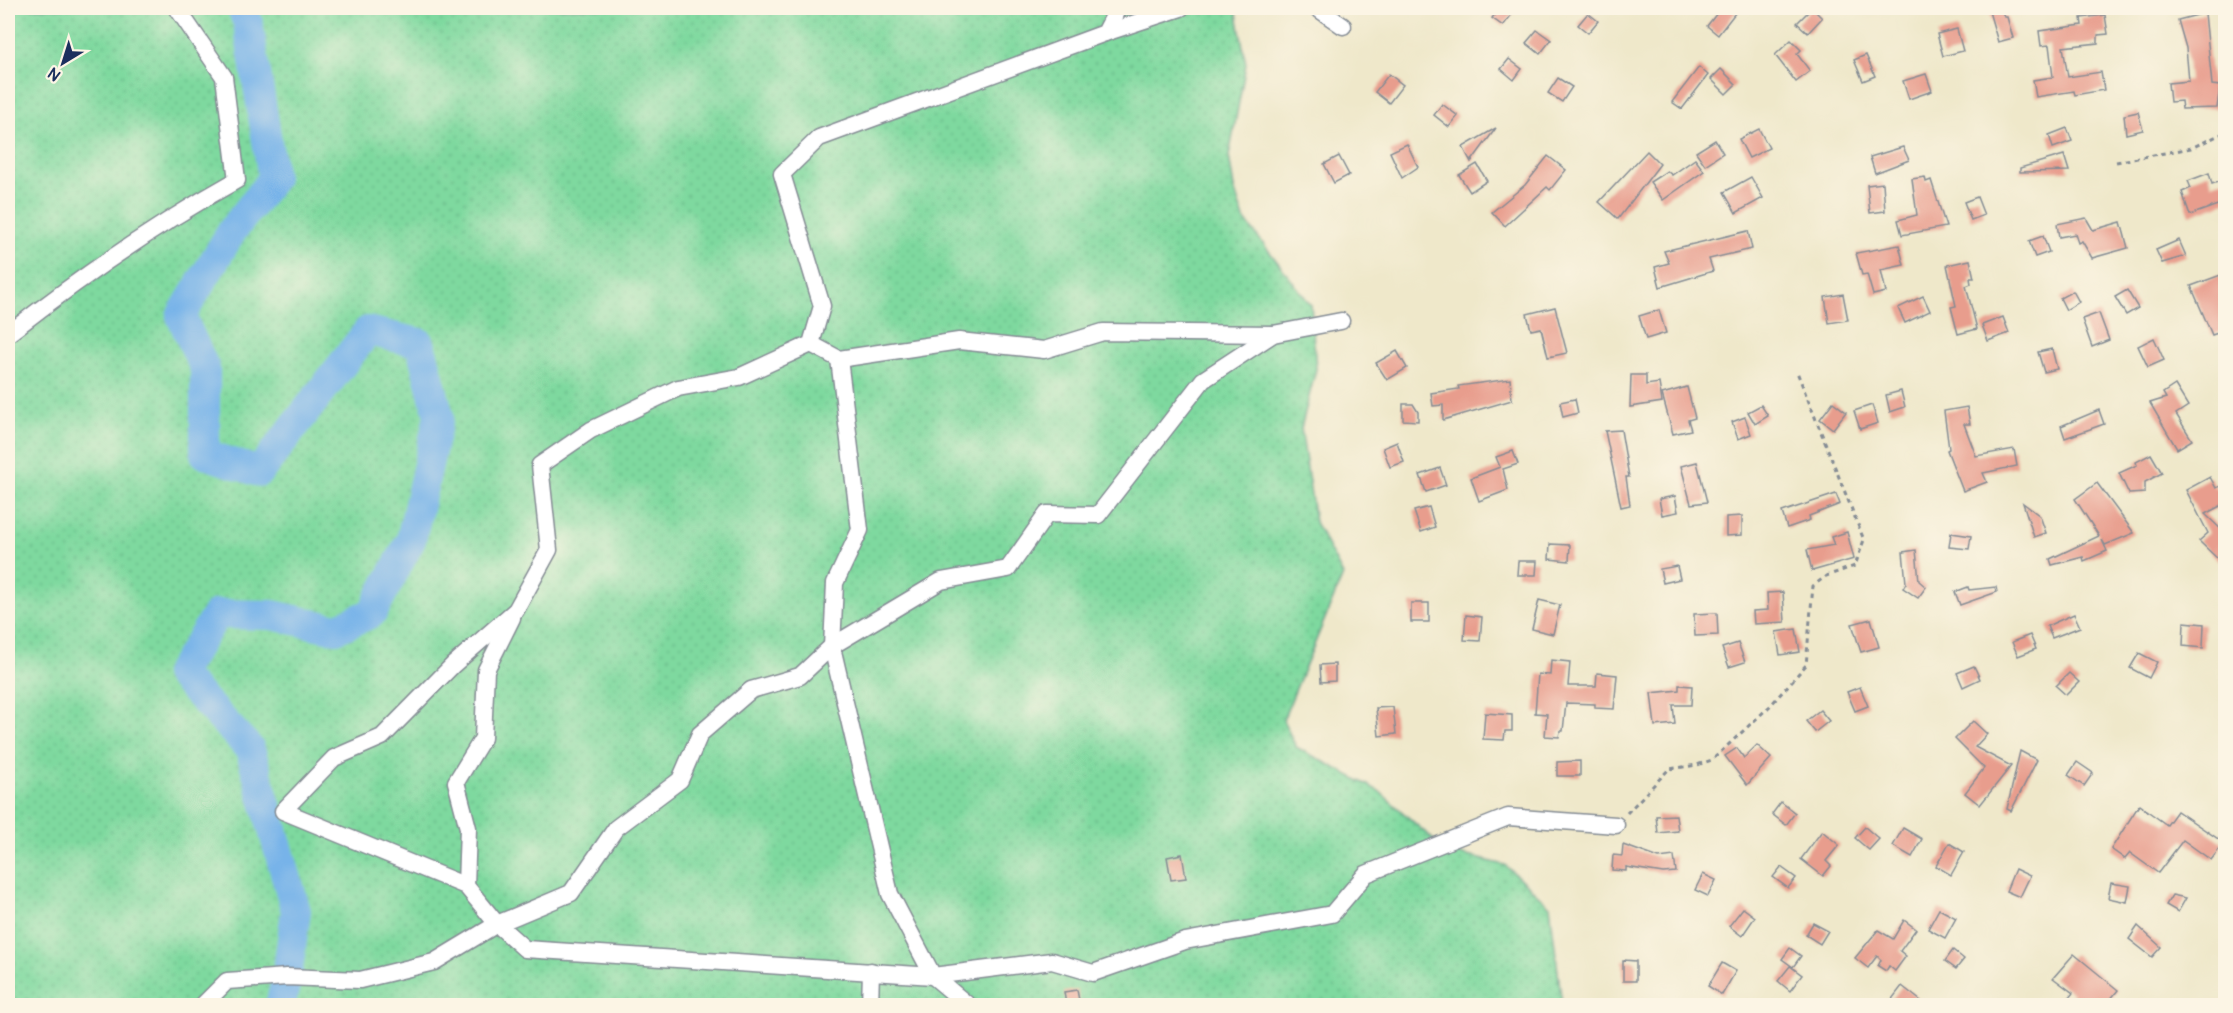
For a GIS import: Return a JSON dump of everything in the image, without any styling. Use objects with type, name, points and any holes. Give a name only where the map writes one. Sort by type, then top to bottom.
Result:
[{"type":"street","points":[[8,334],[85,274],[189,207],[237,180],[224,77],[177,8]]},
{"type":"street","points":[[1105,33],[1118,8]]},
{"type":"street","points":[[466,886],[468,828],[456,782],[483,738],[486,670],[549,550],[540,465],[591,430],[678,388],[739,377],[811,344],[822,306],[782,174],[819,138],[1105,33],[1181,8]]},
{"type":"street","points":[[1317,8],[1343,26]]},
{"type":"street","points":[[811,344],[839,359],[959,341],[1044,350],[1103,332],[1273,334],[1341,321]]},
{"type":"street","points":[[202,1005],[227,981],[287,977],[360,980],[434,962],[497,924],[571,893],[616,828],[680,780],[700,734],[751,690],[800,676],[832,646],[941,581],[1008,569],[1047,514],[1098,515],[1203,380],[1273,334]]},
{"type":"street","points":[[839,359],[860,530],[835,583],[832,646],[890,894],[933,976],[969,1005]]},
{"type":"street","points":[[516,610],[453,665],[382,737],[334,758],[283,811],[466,886],[497,924],[525,950],[933,976],[1052,961],[1093,973],[1185,941],[1332,914],[1366,874],[1508,817],[1616,825]]},
{"type":"street","points":[[870,1005],[871,971]]},
{"type":"path","points":[[2116,162],[2191,148],[2226,132]]},
{"type":"path","points":[[1616,825],[1669,769],[1712,760],[1770,706],[1806,665],[1813,586],[1826,576],[1855,567],[1864,540],[1797,372]]},
{"type":"green space","points":[[8,8],[1236,8],[1246,64],[1229,156],[1234,188],[1244,219],[1311,305],[1316,369],[1301,428],[1315,522],[1343,575],[1283,720],[1296,747],[1379,791],[1446,851],[1505,865],[1550,906],[1562,1005],[8,1005]]},
{"type":"building","points":[[1500,8],[1506,8],[1513,13],[1503,26],[1492,18]]},
{"type":"building","points":[[1721,8],[1739,8],[1718,35],[1707,26]]},
{"type":"building","points":[[1812,8],[1822,18],[1808,33],[1797,23]]},
{"type":"building","points":[[1988,8],[2001,8],[2004,17],[2007,17],[2013,38],[1998,42]]},
{"type":"building","points":[[1588,13],[1598,21],[1588,33],[1578,25]]},
{"type":"building","points":[[2205,13],[2212,85],[2220,86],[2217,108],[2182,109],[2181,101],[2170,102],[2168,83],[2189,81],[2186,48],[2178,20]]},
{"type":"building","points":[[2105,15],[2108,34],[2098,35],[2098,43],[2063,47],[2068,77],[2101,72],[2104,90],[2075,95],[2074,91],[2036,97],[2033,80],[2053,77],[2049,45],[2041,46],[2039,31],[2082,25],[2081,18]]},
{"type":"building","points":[[1957,29],[1963,51],[1943,56],[1937,34]]},
{"type":"building","points":[[1537,30],[1551,40],[1540,54],[1526,43]]},
{"type":"building","points":[[1791,40],[1801,50],[1797,54],[1810,71],[1796,82],[1775,55]]},
{"type":"building","points":[[1866,55],[1875,76],[1863,81],[1854,60]]},
{"type":"building","points":[[1509,59],[1522,69],[1514,80],[1501,69]]},
{"type":"building","points":[[1699,67],[1708,75],[1682,109],[1672,102]]},
{"type":"building","points":[[1721,69],[1736,84],[1726,94],[1711,79]]},
{"type":"building","points":[[1389,74],[1403,85],[1389,103],[1375,92]]},
{"type":"building","points":[[1926,74],[1932,91],[1909,99],[1903,81]]},
{"type":"building","points":[[1558,78],[1572,87],[1562,102],[1548,93]]},
{"type":"building","points":[[1442,104],[1458,116],[1449,127],[1434,115]]},
{"type":"building","points":[[2138,112],[2143,130],[2126,134],[2124,115]]},
{"type":"building","points":[[1496,128],[1471,162],[1463,147]]},
{"type":"building","points":[[2067,128],[2072,141],[2053,148],[2049,135]]},
{"type":"building","points":[[1759,129],[1769,148],[1749,158],[1739,139]]},
{"type":"building","points":[[1715,140],[1723,153],[1705,165],[1696,152]]},
{"type":"building","points":[[1407,144],[1418,167],[1402,178],[1390,152]]},
{"type":"building","points":[[1903,147],[1909,160],[1875,173],[1870,157]]},
{"type":"building","points":[[1647,151],[1660,164],[1618,219],[1599,202]]},
{"type":"building","points":[[2064,155],[2069,171],[2020,172],[2020,168]]},
{"type":"building","points":[[1339,156],[1349,175],[1334,183],[1324,164]]},
{"type":"building","points":[[1548,156],[1566,170],[1550,190],[1547,187],[1505,226],[1492,212],[1525,185]]},
{"type":"building","points":[[1695,159],[1704,171],[1663,200],[1650,182],[1667,171],[1672,175]]},
{"type":"building","points":[[1477,164],[1487,181],[1470,192],[1459,175]]},
{"type":"building","points":[[2209,173],[2212,184],[2226,179],[2226,202],[2190,215],[2182,192],[2191,188],[2188,181]]},
{"type":"building","points":[[1751,177],[1763,198],[1736,213],[1724,192]]},
{"type":"building","points":[[1925,177],[1926,182],[1931,180],[1946,227],[1902,235],[1898,220],[1917,215],[1912,179]]},
{"type":"building","points":[[1883,183],[1885,211],[1870,213],[1867,185]]},
{"type":"building","points":[[1977,197],[1984,215],[1971,220],[1964,202]]},
{"type":"building","points":[[2086,218],[2093,230],[2121,222],[2128,248],[2092,258],[2082,241],[2078,243],[2075,234],[2059,237],[2057,224]]},
{"type":"building","points":[[1748,231],[1752,249],[1709,259],[1713,271],[1660,287],[1655,267],[1669,263],[1664,251]]},
{"type":"building","points":[[2043,236],[2049,252],[2035,257],[2029,241]]},
{"type":"building","points":[[2179,240],[2186,256],[2162,263],[2156,250]]},
{"type":"building","points":[[1899,245],[1904,265],[1881,270],[1886,292],[1873,295],[1867,274],[1862,275],[1856,253]]},
{"type":"building","points":[[1970,260],[1974,278],[1970,278],[1971,284],[1966,286],[1977,329],[1958,334],[1951,307],[1956,306],[1947,265]]},
{"type":"building","points":[[2226,273],[2226,330],[2212,335],[2191,286]]},
{"type":"building","points":[[2127,290],[2138,308],[2126,315],[2115,297]]},
{"type":"building","points":[[2073,291],[2079,302],[2066,310],[2060,298]]},
{"type":"building","points":[[1843,294],[1848,320],[1829,323],[1825,297]]},
{"type":"building","points":[[1923,296],[1930,311],[1905,323],[1898,308]]},
{"type":"building","points":[[1555,307],[1567,353],[1548,357],[1541,328],[1531,330],[1527,314]]},
{"type":"building","points":[[1659,310],[1666,333],[1646,339],[1639,316]]},
{"type":"building","points":[[2099,313],[2109,340],[2092,347],[2082,319]]},
{"type":"building","points":[[2003,317],[2009,333],[1988,341],[1982,325]]},
{"type":"building","points":[[2154,338],[2164,360],[2148,367],[2138,346]]},
{"type":"building","points":[[2052,349],[2057,369],[2044,372],[2038,352]]},
{"type":"building","points":[[1397,351],[1407,368],[1387,380],[1376,363]]},
{"type":"building","points":[[1631,375],[1646,375],[1646,385],[1659,383],[1662,402],[1630,407]]},
{"type":"building","points":[[1510,379],[1512,400],[1443,420],[1443,405],[1433,406],[1431,393],[1459,389],[1458,386]]},
{"type":"building","points":[[2175,385],[2188,406],[2176,414],[2192,440],[2177,449],[2150,403],[2166,398],[2163,393]]},
{"type":"building","points":[[1687,387],[1695,418],[1688,420],[1691,430],[1673,434],[1662,394]]},
{"type":"building","points":[[1901,391],[1905,407],[1890,412],[1886,395]]},
{"type":"building","points":[[1575,399],[1578,413],[1563,417],[1560,402]]},
{"type":"building","points":[[1833,402],[1846,412],[1833,429],[1820,419]]},
{"type":"building","points":[[1403,404],[1413,404],[1418,412],[1418,421],[1403,420]]},
{"type":"building","points":[[1761,405],[1768,416],[1755,424],[1748,412]]},
{"type":"building","points":[[1872,405],[1878,423],[1860,429],[1854,411]]},
{"type":"building","points":[[1967,407],[1970,424],[1964,424],[1976,456],[2014,449],[2017,466],[1983,473],[1987,482],[1963,491],[1947,450],[1949,449],[1944,411]]},
{"type":"building","points":[[2099,410],[2104,424],[2065,438],[2061,426]]},
{"type":"building","points":[[1745,417],[1751,434],[1738,439],[1732,422]]},
{"type":"building","points":[[1621,430],[1629,477],[1626,477],[1630,505],[1621,507],[1605,431]]},
{"type":"building","points":[[1397,442],[1404,462],[1390,467],[1383,448]]},
{"type":"building","points":[[1513,451],[1518,464],[1503,469],[1508,490],[1479,501],[1471,478],[1500,467],[1496,457]]},
{"type":"building","points":[[2151,454],[2162,473],[2145,482],[2145,493],[2129,494],[2119,473],[2137,465],[2136,462]]},
{"type":"building","points":[[1697,462],[1707,502],[1691,504],[1681,466]]},
{"type":"building","points":[[1440,468],[1446,485],[1426,492],[1420,475]]},
{"type":"building","points":[[2210,477],[2216,488],[2221,486],[2226,495],[2226,503],[2205,514],[2226,534],[2226,554],[2219,560],[2199,541],[2208,533],[2186,490]]},
{"type":"building","points":[[2097,483],[2134,533],[2105,545],[2102,540],[2107,551],[2084,561],[2083,557],[2052,565],[2050,559],[2099,536],[2075,499]]},
{"type":"building","points":[[1836,494],[1840,504],[1809,516],[1810,520],[1787,528],[1782,512]]},
{"type":"building","points":[[1675,496],[1678,512],[1662,515],[1659,499]]},
{"type":"building","points":[[2023,503],[2040,516],[2046,533],[2034,537]]},
{"type":"building","points":[[1429,507],[1435,527],[1421,532],[1414,511]]},
{"type":"building","points":[[1742,516],[1742,535],[1726,536],[1726,517]]},
{"type":"building","points":[[1847,532],[1854,559],[1812,571],[1807,550],[1834,545],[1831,537]]},
{"type":"building","points":[[1951,533],[1971,536],[1969,549],[1949,547]]},
{"type":"building","points":[[1550,544],[1570,545],[1569,561],[1549,559]]},
{"type":"building","points":[[1916,550],[1919,581],[1926,587],[1918,598],[1903,588],[1906,583],[1903,552]]},
{"type":"building","points":[[1518,561],[1537,561],[1536,575],[1517,575]]},
{"type":"building","points":[[1677,566],[1680,579],[1663,583],[1660,569]]},
{"type":"building","points":[[1968,587],[1969,590],[1996,587],[1997,592],[1960,605],[1955,592]]},
{"type":"building","points":[[1783,592],[1785,622],[1754,624],[1753,611],[1768,610],[1767,593]]},
{"type":"building","points":[[1539,600],[1560,605],[1553,634],[1532,629]]},
{"type":"building","points":[[1411,603],[1429,603],[1429,622],[1411,622]]},
{"type":"building","points":[[1717,613],[1718,635],[1695,636],[1694,614]]},
{"type":"building","points":[[2074,614],[2080,627],[2052,638],[2047,626]]},
{"type":"building","points":[[1466,615],[1482,617],[1480,641],[1464,640]]},
{"type":"building","points":[[1871,619],[1879,647],[1861,652],[1852,624]]},
{"type":"building","points":[[2184,622],[2204,624],[2203,648],[2183,646]]},
{"type":"building","points":[[1796,629],[1800,652],[1780,655],[1776,632]]},
{"type":"building","points":[[2030,635],[2036,649],[2018,656],[2012,642]]},
{"type":"building","points":[[1738,643],[1745,662],[1729,667],[1722,648]]},
{"type":"building","points":[[2139,653],[2157,662],[2149,678],[2130,668]]},
{"type":"building","points":[[1551,660],[1570,662],[1568,686],[1596,686],[1597,673],[1617,675],[1614,709],[1595,708],[1595,704],[1566,703],[1563,731],[1560,731],[1559,737],[1545,736],[1547,714],[1535,713],[1538,674],[1550,675]]},
{"type":"building","points":[[1335,664],[1335,681],[1321,682],[1320,665]]},
{"type":"building","points":[[1974,666],[1980,679],[1963,687],[1957,673]]},
{"type":"building","points":[[2069,673],[2079,682],[2066,695],[2056,686]]},
{"type":"building","points":[[1679,685],[1692,686],[1691,705],[1673,705],[1675,724],[1655,726],[1651,693],[1679,690]]},
{"type":"building","points":[[1860,687],[1868,706],[1855,711],[1847,692]]},
{"type":"building","points":[[1393,707],[1396,734],[1379,736],[1376,708]]},
{"type":"building","points":[[1820,710],[1829,721],[1815,732],[1806,721]]},
{"type":"building","points":[[1485,713],[1512,715],[1512,731],[1505,731],[1504,740],[1483,739]]},
{"type":"building","points":[[1973,721],[1987,734],[1975,747],[2011,766],[1980,805],[1965,793],[1984,768],[1955,739]]},
{"type":"building","points":[[1757,745],[1771,758],[1747,785],[1725,756],[1737,748],[1744,758]]},
{"type":"building","points":[[2020,751],[2037,760],[2011,811],[2007,809]]},
{"type":"building","points":[[1580,761],[1580,776],[1557,776],[1557,762]]},
{"type":"building","points":[[2077,762],[2093,773],[2084,786],[2068,775]]},
{"type":"building","points":[[1781,802],[1795,813],[1786,825],[1772,814]]},
{"type":"building","points":[[2139,805],[2167,825],[2177,811],[2224,843],[2211,860],[2183,840],[2158,873],[2130,853],[2125,859],[2111,849]]},
{"type":"building","points":[[1676,815],[1678,831],[1658,833],[1656,816]]},
{"type":"building","points":[[1865,827],[1879,839],[1869,850],[1855,838]]},
{"type":"building","points":[[1903,828],[1922,839],[1912,857],[1893,846]]},
{"type":"building","points":[[1822,831],[1839,845],[1826,861],[1831,866],[1823,876],[1801,859]]},
{"type":"building","points":[[1949,843],[1964,852],[1951,875],[1936,866]]},
{"type":"building","points":[[1623,845],[1659,858],[1674,856],[1676,872],[1663,873],[1626,867],[1626,871],[1612,870],[1613,855],[1622,856]]},
{"type":"building","points":[[1182,854],[1186,878],[1171,880],[1167,857]]},
{"type":"building","points":[[1781,867],[1796,878],[1788,888],[1773,877]]},
{"type":"building","points":[[2015,869],[2030,876],[2020,897],[2006,891]]},
{"type":"building","points":[[1703,874],[1716,880],[1708,896],[1695,890]]},
{"type":"building","points":[[2111,883],[2130,886],[2127,902],[2108,898]]},
{"type":"building","points":[[2172,895],[2186,898],[2178,912],[2166,905]]},
{"type":"building","points":[[1743,908],[1755,917],[1742,936],[1729,926]]},
{"type":"building","points":[[1939,909],[1956,918],[1945,938],[1928,929]]},
{"type":"building","points":[[1904,920],[1916,929],[1900,951],[1906,956],[1895,971],[1889,966],[1886,971],[1878,966],[1881,960],[1877,956],[1868,968],[1855,958],[1878,930],[1893,939]]},
{"type":"building","points":[[1813,923],[1828,931],[1820,944],[1806,935]]},
{"type":"building","points":[[2138,926],[2161,947],[2152,957],[2129,939]]},
{"type":"building","points":[[1790,948],[1801,956],[1793,967],[1782,959]]},
{"type":"building","points":[[1953,950],[1964,959],[1956,969],[1945,961]]},
{"type":"building","points":[[2074,954],[2118,990],[2106,1005],[2063,1005],[2073,993],[2053,978]]},
{"type":"building","points":[[1623,960],[1636,961],[1636,981],[1623,981]]},
{"type":"building","points":[[1722,963],[1736,971],[1722,995],[1708,986]]},
{"type":"building","points":[[1790,966],[1802,975],[1790,991],[1778,981]]},
{"type":"building","points":[[1902,986],[1926,1005],[1900,1005],[1892,999]]},
{"type":"building","points":[[1077,990],[1080,1005],[1066,1005],[1064,992]]},
{"type":"waterway","points":[[242,8],[248,23],[273,178],[232,231],[181,316],[205,369],[205,454],[259,472],[368,331],[420,343],[439,416],[411,540],[372,613],[336,629],[272,615],[217,614],[179,674],[250,749],[296,911],[287,977],[280,1006]]}]
